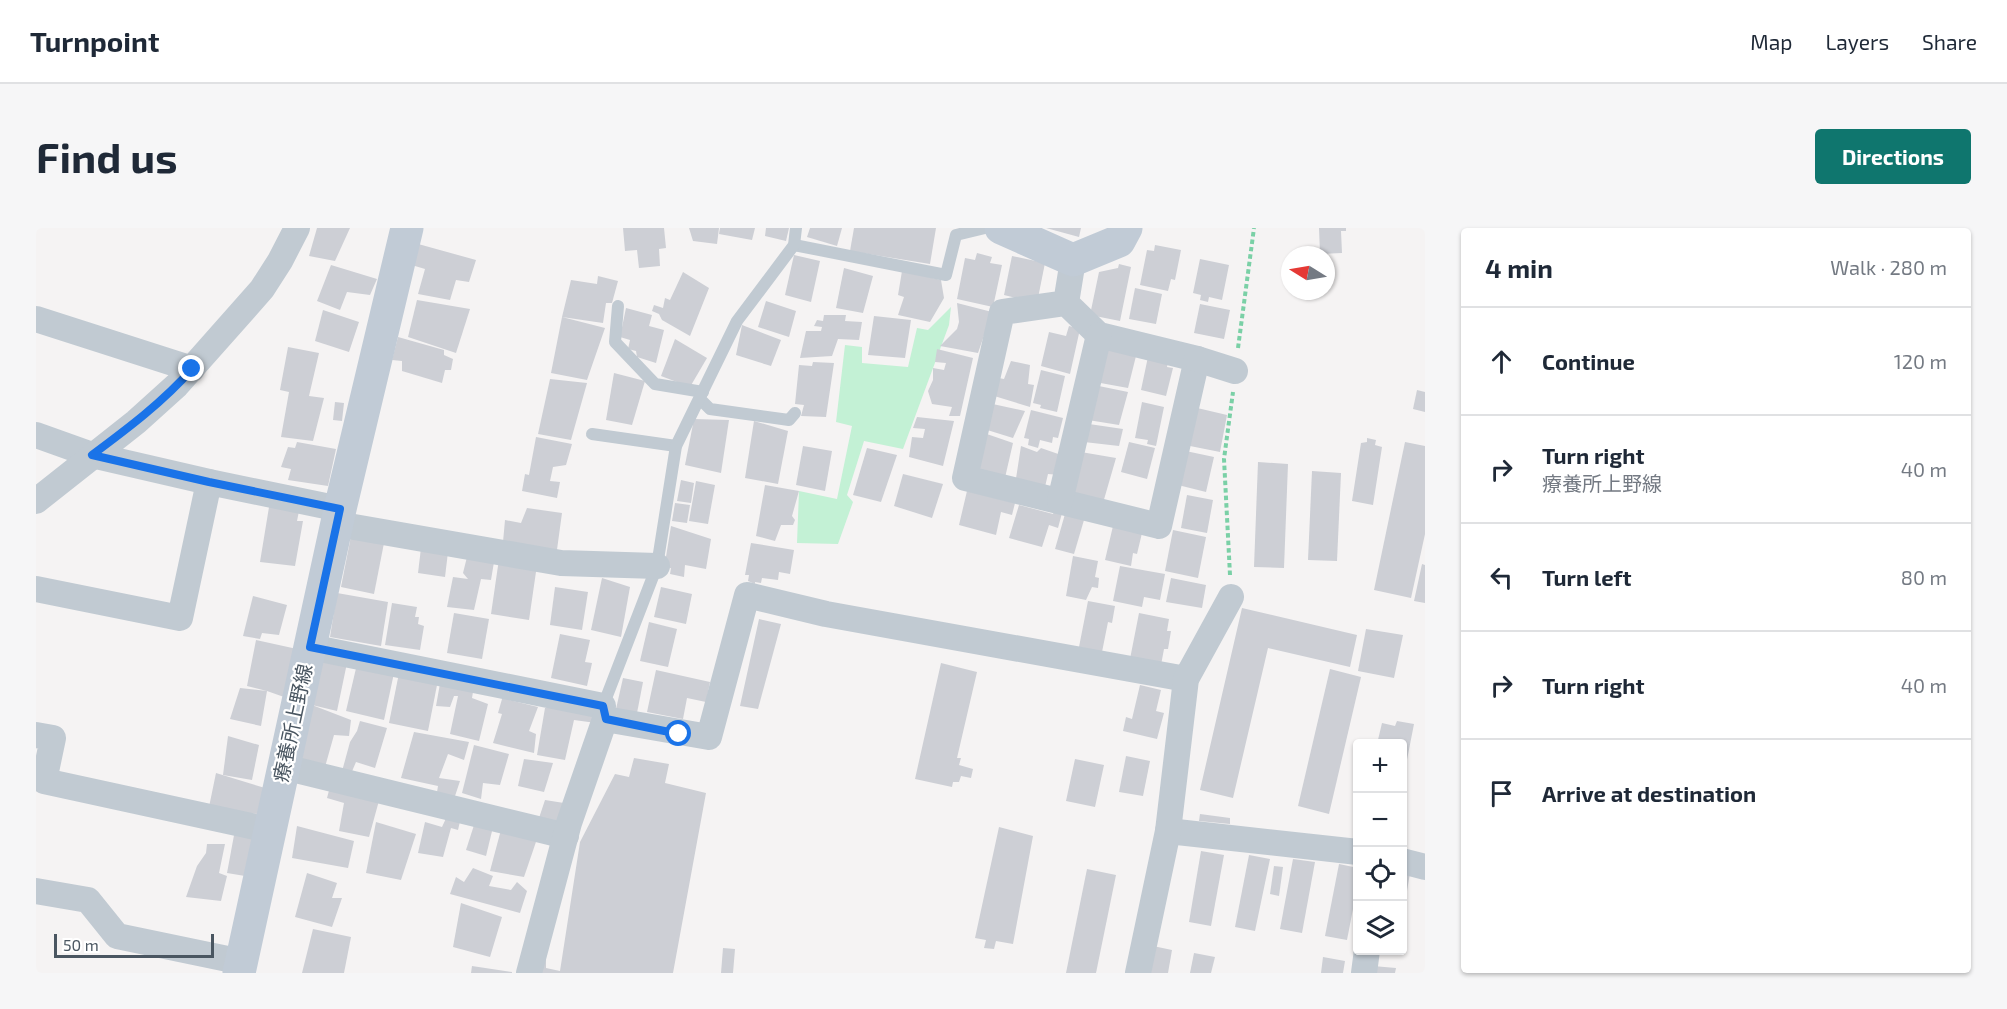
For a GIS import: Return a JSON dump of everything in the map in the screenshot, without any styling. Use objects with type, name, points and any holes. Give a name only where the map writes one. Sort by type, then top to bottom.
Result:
[{"type":"street","points":[[36,501],[136,422],[177,386],[262,289],[297,228]]},
{"type":"street","name":"療養所上野線","points":[[240,967],[338,516],[407,228]]},
{"type":"street","points":[[1001,228],[1073,260],[1119,241],[1126,228]]},
{"type":"street","points":[[1066,303],[1073,260]]},
{"type":"street","points":[[1066,303],[1099,335],[1197,359],[1235,371]]},
{"type":"street","points":[[1066,303],[1002,312],[965,478],[1159,526],[1197,359]]},
{"type":"street","points":[[36,319],[192,369]]},
{"type":"street","points":[[1060,501],[1099,335]]},
{"type":"street","points":[[36,435],[92,455],[209,482],[338,516],[561,563],[657,566]]},
{"type":"street","points":[[36,589],[180,618],[209,482]]},
{"type":"street","points":[[310,647],[709,737],[747,595],[826,614],[1186,679]]},
{"type":"street","points":[[1138,973],[1168,831],[1186,679],[1231,597]]},
{"type":"street","points":[[529,973],[568,823],[604,712]]},
{"type":"street","points":[[36,735],[53,738],[44,781],[269,830]]},
{"type":"street","points":[[284,767],[566,836]]},
{"type":"street","points":[[1168,831],[1353,851]]},
{"type":"street","points":[[1407,862],[1425,867]]},
{"type":"street","points":[[36,891],[88,900],[117,936],[240,967]]},
{"type":"street","points":[[1364,973],[1366,955]]},
{"type":"lane","points":[[604,712],[657,566],[676,446],[737,321],[794,245],[796,228]]},
{"type":"lane","points":[[794,245],[946,276],[956,235],[985,228]]},
{"type":"lane","points":[[618,306],[615,342],[655,384],[701,395],[710,409],[789,420],[795,413]]},
{"type":"lane","points":[[592,434],[676,446]]},
{"type":"path","points":[[1231,597],[1224,459],[1254,228]]},
{"type":"green space","points":[[951,307],[949,325],[903,449],[864,441],[847,495],[853,502],[838,544],[797,543],[799,491],[837,499],[852,426],[836,422],[845,345],[862,347],[862,363],[908,367],[917,328],[928,330]]},
{"type":"building","points":[[317,228],[350,228],[335,261],[309,256]]},
{"type":"building","points":[[623,228],[664,228],[666,248],[659,249],[660,266],[639,268],[637,250],[625,251]]},
{"type":"building","points":[[689,228],[719,228],[717,244],[693,241]]},
{"type":"building","points":[[720,228],[755,228],[752,240],[719,234]]},
{"type":"building","points":[[766,228],[789,228],[786,241],[765,236]]},
{"type":"building","points":[[810,228],[842,228],[837,246],[807,237]]},
{"type":"building","points":[[854,228],[936,228],[930,264],[850,251]]},
{"type":"building","points":[[1046,228],[1081,228],[1079,237]]},
{"type":"building","points":[[1319,228],[1346,228],[1346,231],[1341,231],[1342,253],[1335,253],[1335,246],[1320,246]]},
{"type":"building","points":[[411,242],[476,260],[469,282],[456,280],[450,300],[418,294],[425,269],[405,263]]},
{"type":"building","points":[[1155,245],[1181,250],[1175,280],[1171,279],[1168,291],[1140,285],[1147,250],[1154,251]]},
{"type":"building","points":[[977,253],[992,257],[990,263],[1002,265],[993,307],[957,299],[965,258],[975,260]]},
{"type":"building","points":[[794,255],[820,261],[811,302],[785,295]]},
{"type":"building","points":[[1012,256],[1045,263],[1037,303],[1004,295]]},
{"type":"building","points":[[1200,259],[1229,265],[1222,300],[1209,297],[1208,302],[1200,300],[1201,295],[1193,293]]},
{"type":"building","points":[[1119,264],[1131,267],[1120,321],[1090,315],[1099,272],[1118,268]]},
{"type":"building","points":[[331,265],[377,279],[370,295],[347,292],[340,310],[317,301]]},
{"type":"building","points":[[844,268],[873,276],[863,313],[836,308]]},
{"type":"building","points":[[902,271],[941,280],[944,298],[930,322],[898,315],[904,297],[898,295]]},
{"type":"building","points":[[683,272],[709,288],[690,336],[662,320],[659,314],[652,311],[654,305],[663,308],[665,298],[670,300]]},
{"type":"building","points":[[598,276],[618,281],[612,303],[606,303],[603,323],[562,317],[571,280],[597,284]]},
{"type":"building","points":[[1135,288],[1162,294],[1156,324],[1129,319]]},
{"type":"building","points":[[417,300],[470,309],[456,353],[408,337]]},
{"type":"building","points":[[766,301],[796,311],[789,337],[758,327]]},
{"type":"building","points":[[957,303],[992,312],[978,353],[940,346],[957,329],[959,322]]},
{"type":"building","points":[[1200,304],[1230,310],[1224,339],[1194,333]]},
{"type":"building","points":[[626,308],[652,315],[649,326],[664,330],[656,363],[637,357],[636,351],[628,349],[630,340],[620,337]]},
{"type":"building","points":[[323,310],[359,322],[349,352],[315,341]]},
{"type":"building","points":[[824,315],[846,315],[845,321],[862,322],[859,340],[838,339],[832,356],[800,358],[806,331],[821,331],[822,327],[814,326],[817,320],[823,321]]},
{"type":"building","points":[[874,316],[911,320],[905,358],[868,355]]},
{"type":"building","points":[[562,317],[605,328],[587,380],[551,373]]},
{"type":"building","points":[[742,325],[781,340],[771,366],[736,355]]},
{"type":"building","points":[[1069,326],[1080,329],[1070,374],[1041,366],[1049,332],[1066,336]]},
{"type":"building","points":[[398,337],[444,350],[444,355],[453,359],[451,370],[445,370],[442,383],[402,371],[402,361],[392,360]]},
{"type":"building","points":[[675,339],[707,358],[690,387],[661,376]]},
{"type":"building","points":[[1105,341],[1137,352],[1128,388],[1095,382]]},
{"type":"building","points":[[288,347],[319,353],[309,396],[324,398],[313,441],[281,437],[289,392],[280,390]]},
{"type":"building","points":[[937,349],[973,358],[960,416],[949,416],[952,407],[932,404],[928,391],[933,380],[933,368],[944,370],[946,363],[935,362]]},
{"type":"building","points":[[1149,352],[1169,357],[1167,367],[1173,368],[1166,396],[1141,390]]},
{"type":"building","points":[[1011,361],[1030,365],[1028,384],[1034,385],[1030,407],[991,395],[993,377],[1004,379]]},
{"type":"building","points":[[813,362],[834,363],[826,417],[801,416],[804,405],[795,404],[799,365],[812,366]]},
{"type":"building","points":[[1041,370],[1065,376],[1057,412],[1040,408],[1041,405],[1033,403]]},
{"type":"building","points":[[614,373],[645,381],[632,425],[606,420]]},
{"type":"building","points":[[550,379],[587,383],[571,440],[538,434]]},
{"type":"building","points":[[1094,385],[1128,392],[1119,425],[1088,420]]},
{"type":"building","points":[[1417,390],[1425,392],[1425,412],[1413,409]]},
{"type":"building","points":[[335,402],[344,403],[342,421],[333,420]]},
{"type":"building","points":[[1142,402],[1164,407],[1156,446],[1147,444],[1148,440],[1135,438]]},
{"type":"building","points":[[988,403],[1025,411],[1013,438],[984,429]]},
{"type":"building","points":[[1193,407],[1227,415],[1220,452],[1185,445]]},
{"type":"building","points":[[1031,410],[1063,418],[1058,438],[1053,437],[1052,443],[1040,440],[1038,448],[1028,445],[1029,439],[1024,438]]},
{"type":"building","points":[[917,417],[954,421],[943,466],[909,457],[912,437],[923,438],[925,429],[913,428]]},
{"type":"building","points":[[694,419],[729,420],[721,473],[685,465]]},
{"type":"building","points":[[754,421],[788,431],[778,484],[745,478]]},
{"type":"building","points":[[1089,424],[1123,429],[1119,446],[1084,442]]},
{"type":"building","points":[[981,432],[1013,443],[1004,482],[974,475]]},
{"type":"building","points":[[536,437],[572,444],[566,465],[553,467],[550,481],[560,482],[557,498],[522,491],[525,474],[529,475]]},
{"type":"building","points":[[1367,438],[1376,440],[1375,445],[1382,447],[1373,505],[1352,501],[1361,443],[1367,442]]},
{"type":"building","points":[[297,442],[336,449],[328,486],[288,480],[291,469],[281,467],[288,447],[295,448]]},
{"type":"building","points":[[1129,442],[1155,448],[1147,479],[1121,472]]},
{"type":"building","points":[[1405,442],[1425,446],[1425,534],[1411,598],[1374,590]]},
{"type":"building","points":[[803,446],[832,451],[825,491],[796,485]]},
{"type":"building","points":[[1021,446],[1037,452],[1041,448],[1064,456],[1060,475],[1048,474],[1044,491],[1015,485]]},
{"type":"building","points":[[867,448],[897,455],[881,502],[853,495]]},
{"type":"building","points":[[1181,450],[1214,457],[1206,492],[1174,484]]},
{"type":"building","points":[[1081,452],[1116,458],[1103,503],[1069,498]]},
{"type":"building","points":[[1258,462],[1288,464],[1284,568],[1254,567]]},
{"type":"building","points":[[1312,471],[1341,473],[1337,561],[1308,560]]},
{"type":"building","points":[[903,474],[943,484],[932,518],[894,506]]},
{"type":"building","points":[[681,480],[694,483],[691,503],[677,501]]},
{"type":"building","points":[[696,481],[715,485],[708,524],[689,521]]},
{"type":"building","points":[[765,485],[799,491],[792,516],[795,520],[793,525],[781,525],[775,541],[756,536]]},
{"type":"building","points":[[967,491],[1015,503],[1012,515],[1001,512],[996,535],[959,525]]},
{"type":"building","points":[[1187,495],[1213,500],[1207,533],[1181,528]]},
{"type":"building","points":[[270,501],[300,506],[297,521],[303,521],[295,566],[260,562]]},
{"type":"building","points":[[675,503],[690,505],[687,523],[672,521]]},
{"type":"building","points":[[1019,505],[1053,514],[1054,511],[1062,513],[1058,528],[1049,525],[1042,547],[1009,538]]},
{"type":"building","points":[[527,508],[562,513],[556,557],[503,542],[505,520],[521,523]]},
{"type":"building","points":[[1065,514],[1084,520],[1074,554],[1055,549]]},
{"type":"building","points":[[671,526],[711,539],[706,569],[685,565],[684,577],[670,574],[671,568],[664,569]]},
{"type":"building","points":[[1113,526],[1142,533],[1137,554],[1133,553],[1131,566],[1105,560]]},
{"type":"building","points":[[1173,530],[1206,537],[1198,578],[1165,571]]},
{"type":"building","points":[[351,536],[384,543],[374,594],[341,587]]},
{"type":"building","points":[[751,543],[794,550],[790,574],[779,572],[778,580],[762,578],[761,583],[755,582],[755,584],[748,581],[749,575],[745,575]]},
{"type":"building","points":[[421,548],[448,552],[445,577],[418,573]]},
{"type":"building","points":[[495,556],[491,580],[481,579],[474,610],[447,607],[453,577],[468,579],[463,573],[467,557]]},
{"type":"building","points":[[1073,556],[1098,561],[1095,577],[1099,578],[1098,588],[1092,587],[1086,600],[1066,596]]},
{"type":"building","points":[[499,559],[537,565],[529,620],[491,614]]},
{"type":"building","points":[[1422,564],[1425,565],[1425,603],[1414,601]]},
{"type":"building","points":[[1120,566],[1165,574],[1160,600],[1144,597],[1142,607],[1113,601]]},
{"type":"building","points":[[602,578],[630,587],[621,637],[591,630]]},
{"type":"building","points":[[1171,578],[1206,585],[1202,608],[1166,602]]},
{"type":"building","points":[[555,587],[588,592],[582,630],[550,625]]},
{"type":"building","points":[[661,587],[692,594],[686,624],[654,617]]},
{"type":"building","points":[[337,593],[388,602],[381,646],[330,637]]},
{"type":"building","points":[[253,596],[287,605],[279,635],[262,633],[260,639],[243,636]]},
{"type":"building","points":[[1088,601],[1115,606],[1112,623],[1108,622],[1102,652],[1079,647]]},
{"type":"building","points":[[392,603],[417,607],[415,617],[419,617],[418,624],[424,626],[420,650],[385,645]]},
{"type":"building","points":[[1242,608],[1357,635],[1350,667],[1268,648],[1233,798],[1200,790]]},
{"type":"building","points":[[454,613],[489,619],[482,659],[447,653]]},
{"type":"building","points":[[1139,613],[1169,619],[1167,631],[1171,631],[1168,649],[1164,649],[1161,665],[1130,659]]},
{"type":"building","points":[[759,619],[781,624],[758,709],[740,706]]},
{"type":"building","points":[[649,622],[677,629],[668,667],[640,661]]},
{"type":"building","points":[[1366,629],[1403,635],[1394,678],[1358,671]]},
{"type":"building","points":[[560,634],[590,640],[585,662],[592,663],[587,686],[551,678]]},
{"type":"building","points":[[256,640],[297,649],[284,697],[247,686]]},
{"type":"building","points":[[323,657],[347,663],[337,711],[312,705]]},
{"type":"building","points":[[941,663],[977,672],[957,758],[961,758],[959,765],[973,769],[971,778],[961,776],[959,782],[953,782],[952,787],[915,779]]},
{"type":"building","points":[[357,664],[394,673],[384,720],[346,711]]},
{"type":"building","points":[[1330,669],[1361,677],[1329,814],[1298,806]]},
{"type":"building","points":[[656,670],[710,682],[706,702],[687,698],[683,719],[647,712]]},
{"type":"building","points":[[399,673],[438,680],[428,731],[389,723]]},
{"type":"building","points":[[441,678],[474,686],[472,698],[488,704],[479,741],[450,734],[458,696],[454,696],[450,707],[436,706]]},
{"type":"building","points":[[623,678],[643,682],[637,713],[616,709]]},
{"type":"building","points":[[1140,685],[1161,690],[1156,711],[1164,713],[1157,739],[1123,731],[1126,717],[1132,719]]},
{"type":"building","points":[[240,688],[267,691],[261,726],[230,719]]},
{"type":"building","points":[[504,692],[512,692],[509,700],[538,707],[529,731],[536,734],[534,753],[493,743],[502,714],[498,713]]},
{"type":"building","points":[[312,705],[351,720],[349,736],[334,735],[325,767],[300,760]]},
{"type":"building","points":[[545,708],[600,708],[596,723],[574,720],[565,760],[537,755]]},
{"type":"building","points":[[360,721],[387,728],[375,768],[356,762],[350,776],[341,775],[350,742]]},
{"type":"building","points":[[1397,721],[1414,724],[1407,760],[1407,739],[1378,739],[1382,723],[1395,726]]},
{"type":"building","points":[[414,732],[469,742],[464,760],[448,754],[439,778],[460,781],[453,802],[436,798],[438,786],[401,778]]},
{"type":"building","points":[[228,736],[259,745],[252,780],[223,775]]},
{"type":"building","points":[[474,745],[509,754],[500,785],[483,783],[481,799],[462,793]]},
{"type":"building","points":[[1126,756],[1150,761],[1143,796],[1119,792]]},
{"type":"building","points":[[634,758],[669,764],[665,783],[706,793],[673,973],[533,973],[546,959],[546,968],[560,971],[580,842],[615,774],[629,777]]},
{"type":"building","points":[[524,759],[553,763],[544,792],[518,786]]},
{"type":"building","points":[[1075,759],[1104,765],[1095,807],[1066,801]]},
{"type":"building","points":[[216,773],[265,788],[259,814],[209,807]]},
{"type":"building","points":[[331,783],[380,797],[369,837],[339,831],[344,803],[327,798]]},
{"type":"building","points":[[545,800],[564,803],[556,828],[537,824]]},
{"type":"building","points":[[448,814],[461,817],[458,830],[451,828],[443,857],[418,853],[425,822],[442,827]]},
{"type":"building","points":[[1200,814],[1230,818],[1230,824],[1199,821]]},
{"type":"building","points":[[376,822],[416,834],[401,880],[366,873]]},
{"type":"building","points":[[475,822],[493,827],[486,856],[466,850]]},
{"type":"building","points":[[297,826],[354,841],[348,868],[292,858]]},
{"type":"building","points":[[502,826],[538,836],[524,877],[490,871]]},
{"type":"building","points":[[999,827],[1033,836],[1013,944],[996,941],[994,949],[984,948],[986,940],[975,938]]},
{"type":"building","points":[[235,830],[253,834],[245,876],[227,873]]},
{"type":"building","points":[[207,844],[225,844],[219,873],[227,876],[221,901],[186,897],[197,866],[206,853]]},
{"type":"building","points":[[1201,851],[1224,855],[1211,926],[1189,922]]},
{"type":"building","points":[[1249,855],[1270,859],[1255,931],[1235,927]]},
{"type":"building","points":[[1293,859],[1315,862],[1302,933],[1280,929]]},
{"type":"building","points":[[1339,864],[1353,867],[1353,909],[1347,940],[1325,936]]},
{"type":"building","points":[[1274,866],[1283,867],[1279,896],[1270,894]]},
{"type":"building","points":[[473,868],[493,876],[489,886],[511,890],[517,882],[527,891],[520,913],[450,894],[456,877],[464,882]]},
{"type":"building","points":[[1087,869],[1116,875],[1096,973],[1066,973]]},
{"type":"building","points":[[307,873],[337,883],[332,898],[342,898],[332,927],[295,917]]},
{"type":"building","points":[[1407,873],[1410,873],[1407,891]]},
{"type":"building","points":[[461,903],[502,917],[490,957],[453,947]]},
{"type":"building","points":[[313,929],[351,937],[344,973],[302,973]]},
{"type":"building","points":[[1153,946],[1172,950],[1168,973],[1148,973]]},
{"type":"building","points":[[723,948],[735,949],[733,973],[721,973]]},
{"type":"building","points":[[1194,953],[1215,957],[1211,973],[1190,973]]},
{"type":"building","points":[[1323,957],[1345,961],[1343,973],[1321,973]]},
{"type":"building","points":[[472,966],[512,972],[512,973],[471,973]]},
{"type":"building","points":[[1373,966],[1396,968],[1395,973],[1372,973]]},
{"type":"route","points":[[192,369],[177,386],[136,422],[92,455],[340,509],[310,647],[603,706],[606,719],[679,734]]}]
